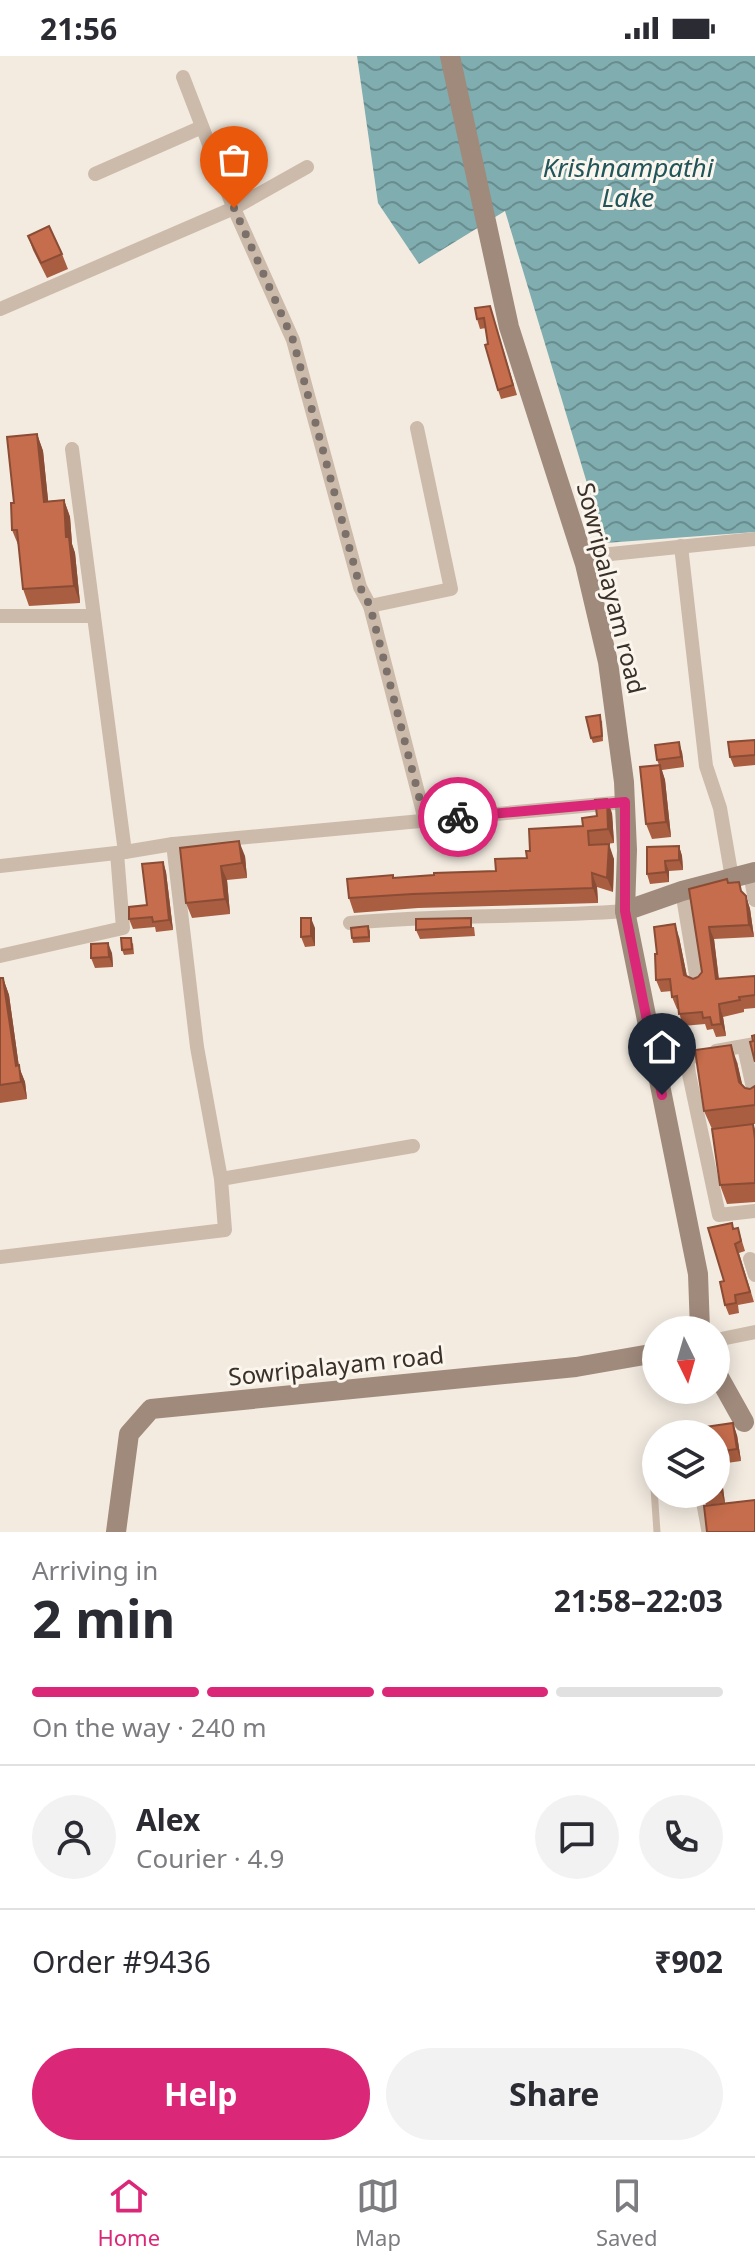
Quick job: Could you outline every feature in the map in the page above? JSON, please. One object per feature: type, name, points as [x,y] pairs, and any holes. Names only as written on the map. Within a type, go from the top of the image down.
[{"type":"street","name":"Sowripalayam road","points":[[450,56],[509,327],[582,557],[608,662],[625,802],[625,911],[698,1274],[700,1316]]},
{"type":"street","points":[[183,77],[234,208],[293,340],[360,587],[370,606],[425,820]]},
{"type":"street","points":[[95,174],[202,127]]},
{"type":"street","points":[[0,309],[234,208],[307,167]]},
{"type":"street","points":[[370,606],[451,589],[417,428]]},
{"type":"street","points":[[0,956],[123,928],[121,852],[72,449]]},
{"type":"street","points":[[582,557],[755,539]]},
{"type":"street","points":[[681,546],[706,766],[755,900]]},
{"type":"street","points":[[0,616],[94,616]]},
{"type":"street","points":[[0,866],[173,844],[625,802]]},
{"type":"street","points":[[0,1257],[225,1230],[221,1179],[197,1047],[173,844]]},
{"type":"street","points":[[350,923],[625,911],[682,891],[745,875]]},
{"type":"street","points":[[682,891],[697,981]]},
{"type":"street","points":[[656,1066],[706,1052],[750,1045],[755,1097]]},
{"type":"street","points":[[687,1059],[709,1140],[719,1215],[755,1211]]},
{"type":"street","points":[[221,1179],[413,1146]]},
{"type":"street","points":[[750,1259],[755,1275]]},
{"type":"street","points":[[730,1337],[755,1332]]},
{"type":"street","name":"Sowripalayam road","points":[[116,1532],[129,1434],[151,1409],[585,1366],[642,1356]]},
{"type":"street","points":[[730,1397],[744,1422]]},
{"type":"lane","points":[[655,1508],[657,1532]]},
{"type":"lane","points":[[701,1508],[705,1532]]},
{"type":"lane","points":[[702,1514],[717,1512]]},
{"type":"water","name":"Krishnampathi Lake","points":[[357,56],[755,56],[755,532],[605,543],[505,211],[419,264],[378,203]]},
{"type":"building","points":[[49,226],[62,254],[41,263],[28,236]]},
{"type":"building","points":[[490,306],[513,385],[498,390],[485,345],[488,344],[484,318],[477,319],[475,308]]},
{"type":"building","points":[[37,434],[44,502],[64,500],[74,586],[23,589],[17,530],[12,530],[11,503],[14,503],[7,437]]},
{"type":"building","points":[[600,715],[602,736],[591,738],[586,717]]},
{"type":"building","points":[[755,740],[755,755],[730,757],[728,742]]},
{"type":"building","points":[[679,742],[681,757],[657,760],[655,745]]},
{"type":"building","points":[[660,765],[666,822],[646,824],[640,767]]},
{"type":"building","points":[[607,799],[608,829],[588,831],[589,845],[609,844],[607,878],[592,873],[593,888],[349,898],[347,879],[496,871],[495,859],[527,858],[526,851],[530,851],[529,829],[583,826],[582,818],[597,816],[595,800]]},
{"type":"building","points":[[239,841],[242,863],[221,866],[225,899],[186,903],[180,848]]},
{"type":"building","points":[[679,846],[679,860],[665,861],[666,872],[647,874],[647,847]]},
{"type":"building","points":[[163,862],[169,920],[153,922],[152,917],[129,919],[129,907],[147,905],[142,864]]},
{"type":"building","points":[[727,879],[728,883],[739,882],[746,896],[749,925],[709,927],[716,979],[755,976],[755,995],[719,1004],[721,1024],[712,1025],[710,1017],[703,1018],[702,1012],[679,1014],[677,996],[672,997],[670,979],[656,980],[654,927],[675,924],[684,975],[693,979],[698,977],[702,972],[689,889]]},
{"type":"building","points":[[301,918],[311,918],[311,936],[301,937]]},
{"type":"building","points":[[471,918],[471,927],[416,930],[416,919]]},
{"type":"building","points":[[368,926],[369,937],[352,938],[351,928]]},
{"type":"building","points":[[121,938],[131,938],[132,949],[122,950]]},
{"type":"building","points":[[108,943],[109,957],[91,958],[91,944]]},
{"type":"building","points":[[0,978],[3,978],[21,1082],[0,1085]]},
{"type":"building","points":[[755,1035],[755,1062],[750,1042]]},
{"type":"building","points":[[731,1045],[739,1082],[745,1088],[755,1086],[755,1105],[704,1111],[695,1050]]},
{"type":"building","points":[[753,1124],[755,1183],[720,1185],[712,1129]]},
{"type":"building","points":[[732,1223],[733,1229],[738,1228],[741,1241],[735,1244],[750,1292],[735,1295],[736,1303],[725,1305],[720,1282],[724,1281],[708,1228]]},
{"type":"building","points":[[730,1423],[733,1423],[737,1449],[730,1450]]},
{"type":"building","points":[[755,1500],[755,1532],[707,1532],[704,1508],[730,1508],[730,1503]]},
{"type":"way so far","points":[[234,208],[293,340],[360,587],[370,606],[425,820],[458,817]]},
{"type":"route","points":[[458,817],[625,802],[625,911],[662,1095]]}]
